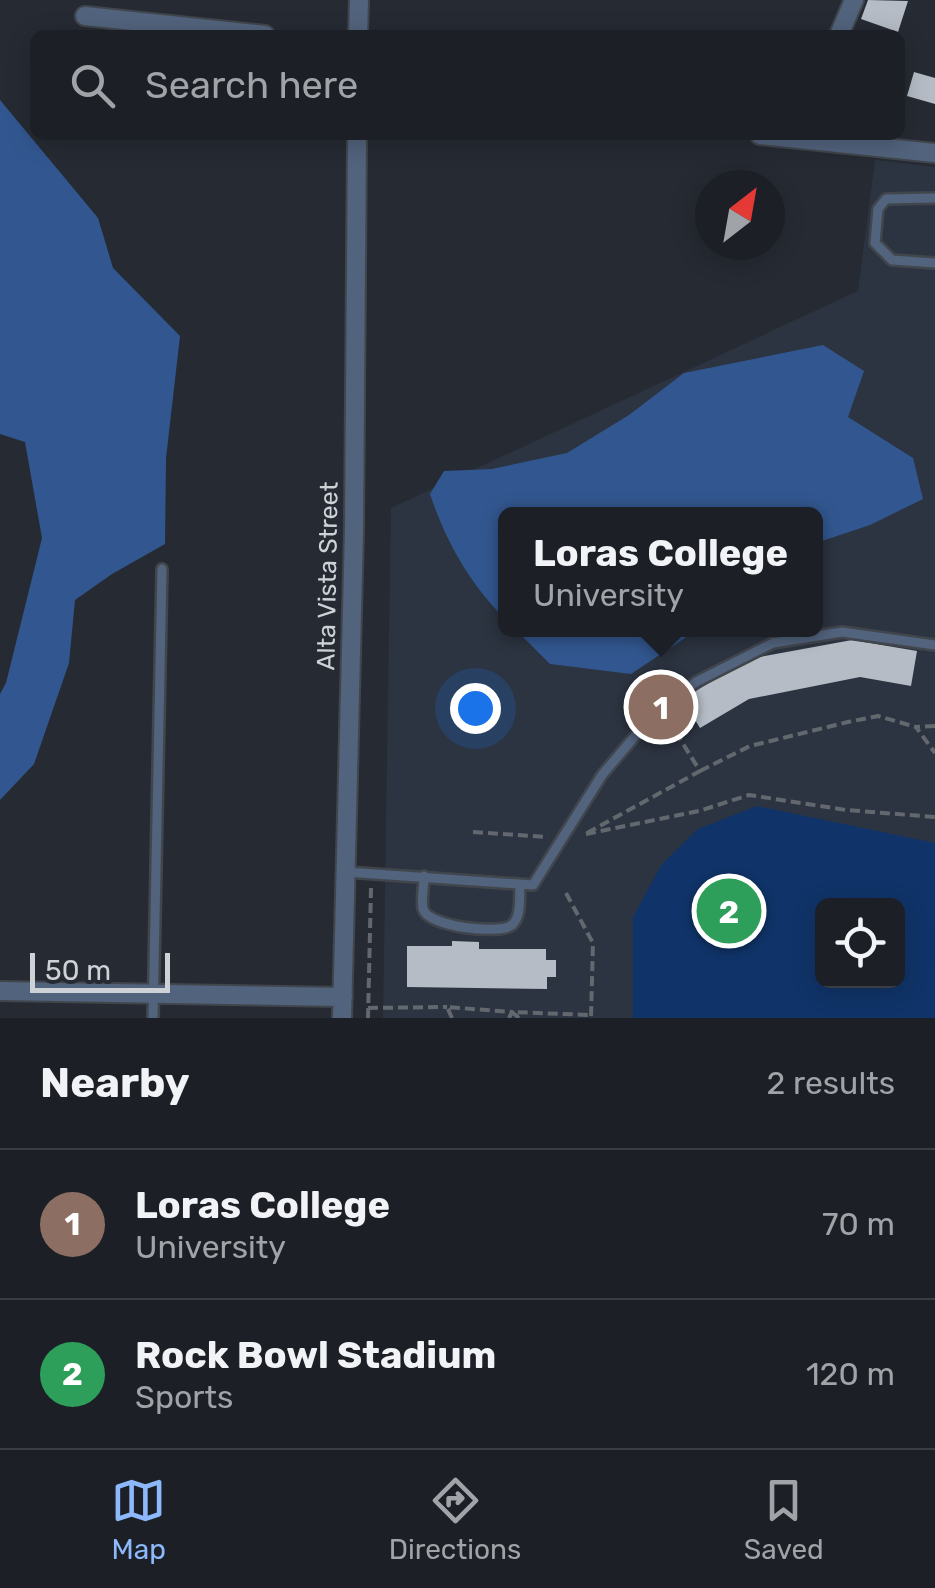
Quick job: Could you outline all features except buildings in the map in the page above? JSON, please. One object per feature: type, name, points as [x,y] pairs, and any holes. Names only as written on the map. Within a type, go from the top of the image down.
[{"type":"street","points":[[358,30],[359,0]]},
{"type":"street","points":[[841,30],[854,0]]},
{"type":"street","points":[[85,16],[218,30]]},
{"type":"street","name":"Alta Vista Street","points":[[342,1018],[354,530],[357,140]]},
{"type":"street","points":[[817,140],[935,154]]},
{"type":"street","points":[[0,991],[343,998]]},
{"type":"lane","points":[[935,198],[886,199],[878,209],[875,243],[892,260],[935,263]]},
{"type":"lane","points":[[153,1018],[162,569]]},
{"type":"lane","points":[[823,635],[842,632],[935,645]]},
{"type":"lane","points":[[346,872],[533,885],[602,776],[646,722],[696,682],[773,644],[813,637]]},
{"type":"lane","points":[[424,876],[424,909],[430,919],[440,924],[502,930],[512,926],[518,917],[520,886]]},
{"type":"path","points":[[586,834],[750,746],[878,716],[916,726],[935,726]]},
{"type":"path","points":[[668,718],[700,771]]},
{"type":"path","points":[[916,726],[935,753]]},
{"type":"path","points":[[473,832],[564,838],[611,832],[699,812],[749,795],[846,810],[935,817]]},
{"type":"path","points":[[368,1018],[371,872]]},
{"type":"path","points":[[368,1008],[447,1007],[511,1015],[591,1016],[594,942],[566,893]]},
{"type":"path","points":[[447,1007],[452,1018]]},
{"type":"path","points":[[511,1015],[518,1018]]},
{"type":"shaded area","points":[[0,100],[98,218],[113,268],[180,336],[166,458],[165,544],[75,600],[69,663],[34,764],[0,800],[0,694],[42,538],[25,442],[0,434]]},
{"type":"shaded area","points":[[875,160],[935,167],[935,1018],[383,1018],[391,508],[858,291]]},
{"type":"shaded area","points":[[823,345],[864,371],[848,417],[913,458],[923,499],[870,525],[823,541],[823,507],[498,507],[498,611],[460,562],[430,494],[444,471],[492,469],[567,453],[629,415],[684,373]]},
{"type":"shaded area","points":[[523,637],[686,637],[631,674],[550,664]]},
{"type":"shaded area","points":[[757,806],[935,843],[935,1018],[633,1018],[633,917],[662,864],[698,829]]},
{"type":"place","name":"Loras College","points":[[661,707]]},
{"type":"place","name":"Rock Bowl Stadium","points":[[729,911]]}]
